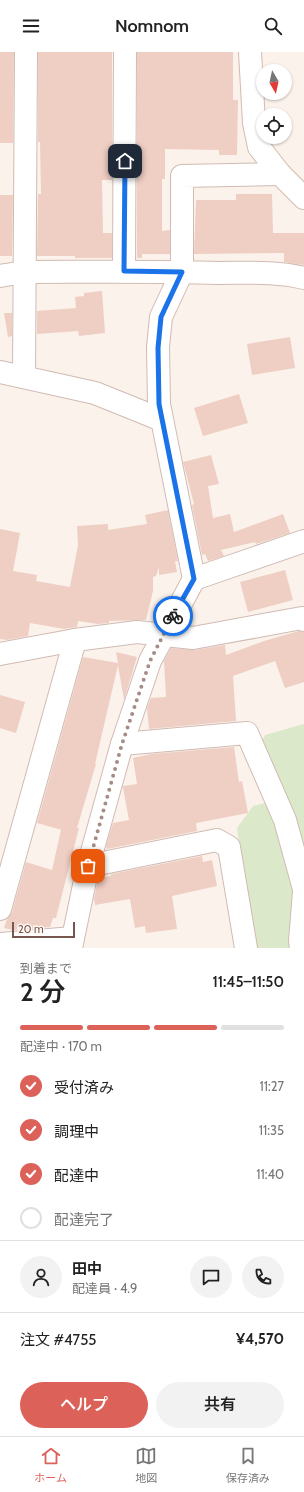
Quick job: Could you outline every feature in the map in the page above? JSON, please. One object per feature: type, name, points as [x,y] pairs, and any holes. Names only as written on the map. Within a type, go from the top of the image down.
[{"type":"street","points":[[24,378],[26,52]]},
{"type":"street","points":[[124,271],[125,52]]},
{"type":"street","points":[[250,52],[254,123],[259,147],[280,174],[304,198]]},
{"type":"street","points":[[0,944],[72,943],[88,866],[122,744],[150,661],[162,636],[194,579],[159,404],[158,355],[161,317],[182,272],[182,176],[280,174]]},
{"type":"street","points":[[0,276],[25,272],[124,271],[276,274],[293,275],[304,278]]},
{"type":"street","points":[[0,372],[95,393],[162,420]]},
{"type":"street","points":[[194,579],[304,541]]},
{"type":"street","points":[[0,654],[75,640],[137,632],[162,636],[193,638],[302,618],[304,620]]},
{"type":"street","points":[[0,909],[75,640]]},
{"type":"street","points":[[122,744],[247,733],[285,820],[304,890],[300,941],[302,948]]},
{"type":"street","points":[[88,866],[217,840],[229,847],[246,948]]},
{"type":"green space","points":[[304,724],[304,863],[259,746],[265,735]]},
{"type":"green space","points":[[269,802],[298,901],[297,948],[254,948],[237,828],[253,806]]},
{"type":"building","points":[[0,52],[14,52],[13,143],[0,143]]},
{"type":"building","points":[[38,52],[112,52],[112,180],[102,180],[103,233],[112,233],[112,258],[37,256],[38,194],[41,194],[40,142],[38,142]]},
{"type":"building","points":[[137,52],[233,52],[233,100],[238,100],[237,155],[219,155],[219,150],[165,149],[165,179],[162,179],[162,231],[170,230],[170,254],[142,254],[142,258],[137,258]]},
{"type":"building","points":[[236,194],[272,194],[273,233],[304,233],[304,265],[284,262],[284,253],[194,254],[196,200],[236,200]]},
{"type":"building","points":[[0,195],[13,195],[12,256],[0,256]]},
{"type":"building","points":[[102,291],[105,333],[79,336],[78,331],[37,334],[37,311],[76,308],[75,297],[84,296],[84,293]]},
{"type":"building","points":[[4,313],[12,313],[12,336],[8,337]]},
{"type":"building","points":[[290,337],[295,368],[252,375],[247,344]]},
{"type":"building","points":[[239,394],[248,423],[203,436],[194,408]]},
{"type":"building","points":[[211,455],[219,484],[208,486],[213,518],[230,514],[234,532],[283,514],[290,533],[256,544],[255,542],[221,550],[224,556],[208,561],[205,554],[202,555],[192,505],[194,504],[183,462]]},
{"type":"building","points":[[168,510],[178,561],[175,561],[177,572],[159,575],[159,567],[156,576],[153,577],[153,591],[146,620],[109,621],[109,623],[98,624],[78,621],[77,627],[64,629],[30,623],[28,636],[7,640],[0,639],[0,529],[20,533],[13,571],[37,575],[36,581],[70,587],[78,545],[77,526],[108,524],[108,530],[147,524],[145,515]]},
{"type":"building","points":[[285,570],[293,600],[248,612],[240,582]]},
{"type":"building","points":[[299,631],[304,632],[304,682],[285,688],[275,661],[233,676],[236,721],[149,729],[147,708],[151,698],[166,697],[164,661],[171,648],[195,650],[225,645],[226,655],[264,641]]},
{"type":"building","points":[[116,652],[137,657],[124,700],[118,665],[96,764],[77,828],[79,828],[56,918],[53,918],[50,927],[13,930],[4,928],[7,919],[12,912],[26,862],[52,870],[62,830],[37,823],[83,657],[118,663]]},
{"type":"building","points":[[0,695],[25,702],[16,733],[0,728]]},
{"type":"building","points":[[234,747],[239,782],[242,781],[248,813],[196,823],[197,831],[107,849],[106,846],[113,823],[129,820],[123,786],[137,784],[133,758],[151,754]]},
{"type":"building","points":[[202,856],[203,862],[212,860],[217,886],[172,896],[177,929],[146,933],[145,926],[135,928],[130,899],[95,905],[94,899],[98,879],[111,876],[111,874]]},
{"type":"way so far","points":[[88,866],[122,744],[150,661],[173,616]]},
{"type":"route","points":[[125,161],[124,271],[182,272],[161,317],[158,348],[159,404],[194,579],[173,616]]}]
